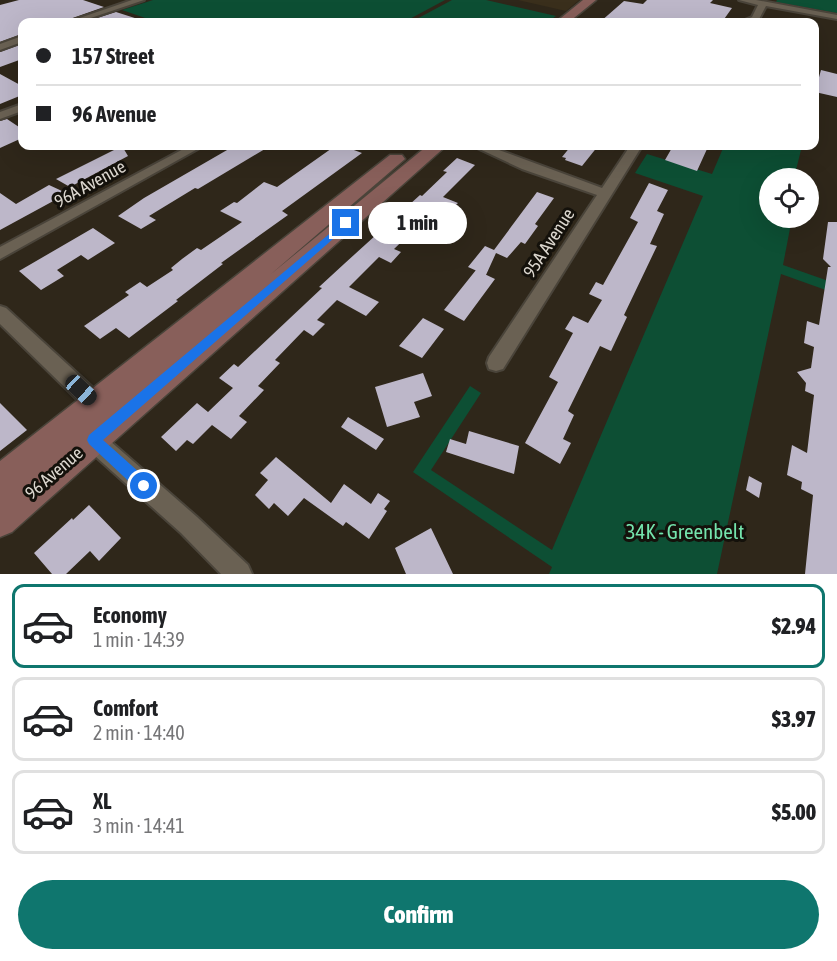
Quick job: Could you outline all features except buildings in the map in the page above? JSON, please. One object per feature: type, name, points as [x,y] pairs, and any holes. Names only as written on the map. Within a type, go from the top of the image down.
[{"type":"main road","points":[[569,18],[596,2]]},
{"type":"main road","points":[[583,18],[596,2]]},
{"type":"main road","name":"96 Avenue","points":[[0,482],[408,150]]},
{"type":"main road","name":"96 Avenue","points":[[0,520],[431,150]]},
{"type":"main road","points":[[93,440],[96,424],[108,409],[190,340],[222,301]]},
{"type":"street","points":[[84,18],[140,0]]},
{"type":"street","points":[[743,0],[837,17]]},
{"type":"street","points":[[756,18],[763,4]]},
{"type":"street","points":[[0,46],[18,40]]},
{"type":"street","points":[[0,116],[18,109]]},
{"type":"street","name":"96A Avenue","points":[[0,254],[190,150]]},
{"type":"street","points":[[489,150],[604,193]]},
{"type":"street","name":"95A Avenue","points":[[496,363],[633,150]]},
{"type":"street","points":[[0,313],[96,404]]},
{"type":"street","points":[[93,440],[189,525],[239,574]]},
{"type":"shaded area","points":[[518,0],[579,0],[566,11]]},
{"type":"green space","points":[[153,0],[445,0],[411,18],[145,18],[122,10]]},
{"type":"green space","points":[[452,0],[486,0],[556,16],[553,18],[418,18]]},
{"type":"green space","points":[[777,0],[837,0],[837,13],[776,2]]},
{"type":"green space","name":"34K - Greenbelt","points":[[722,150],[801,150],[796,168],[759,168],[759,228],[790,228],[783,265],[837,284],[837,294],[781,274],[717,574],[549,574],[552,567],[413,472],[470,386],[481,393],[431,470],[552,550],[703,196],[635,173],[647,154],[712,174]]},
{"type":"route","points":[[144,486],[93,440],[346,223]]}]
